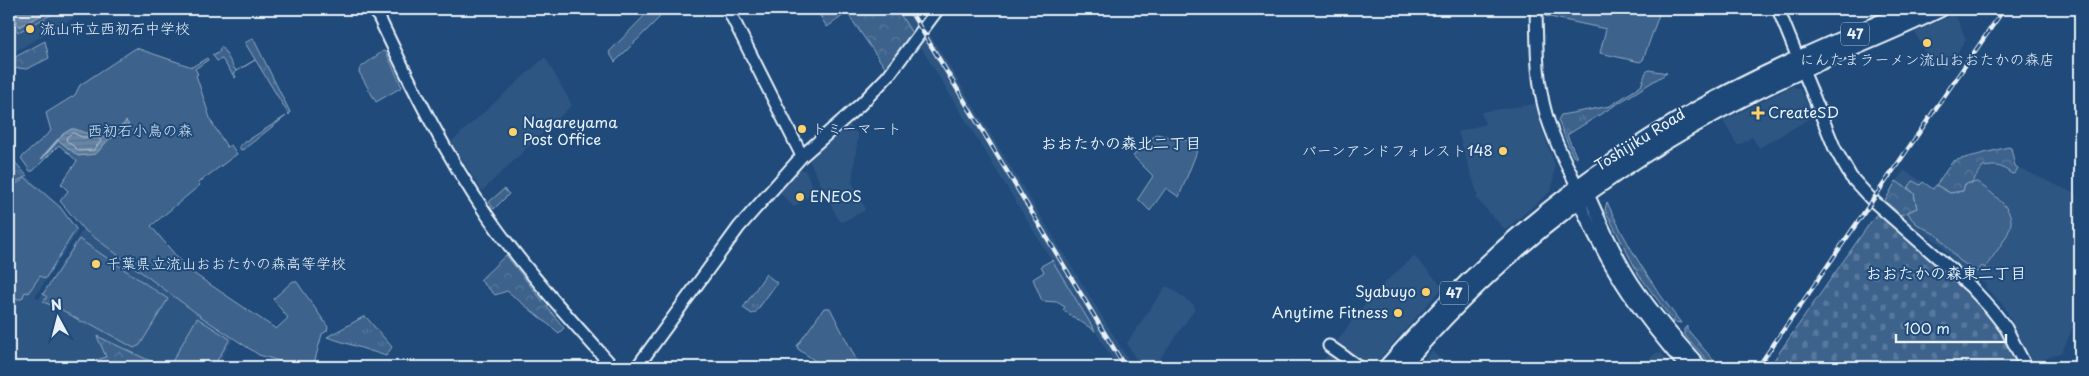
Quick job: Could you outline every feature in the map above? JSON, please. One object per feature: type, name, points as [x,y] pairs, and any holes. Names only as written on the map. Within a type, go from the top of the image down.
[{"type":"main road","name":"Toshijiku Road","points":[[1801,64],[1911,9]]},
{"type":"main road","name":"Toshijiku Road","points":[[1402,367],[1442,322],[1493,272],[1629,150],[1697,109],[1801,64],[1942,9]]},
{"type":"main road","name":"Toshijiku Road","points":[[1386,367],[1429,318],[1490,258],[1534,220],[1581,194]]},
{"type":"street","points":[[375,9],[415,93],[443,144],[488,217],[538,281],[613,367]]},
{"type":"street","points":[[728,9],[802,156]]},
{"type":"street","points":[[638,367],[739,227],[802,156],[861,104],[888,76],[938,9]]},
{"type":"street","points":[[1536,9],[1536,57],[1544,105],[1556,142],[1581,194],[1633,282],[1658,317],[1701,367]]},
{"type":"street","points":[[1778,9],[1835,149],[1851,177],[1871,199],[1970,286],[2006,328],[2026,367]]},
{"type":"street","points":[[1581,194],[1600,246],[1625,290],[1638,310],[1686,367]]},
{"type":"street","points":[[1329,346],[1359,367]]},
{"type":"shaded area","name":"流山市立西初石中学校","points":[[9,9],[89,9],[9,55]]},
{"type":"shaded area","points":[[897,9],[912,9],[921,23],[913,35]]},
{"type":"shaded area","points":[[1951,16],[1957,18],[1966,40],[1947,68],[1944,69],[1935,62],[1930,65],[1915,32]]},
{"type":"shaded area","points":[[929,33],[1133,367],[1117,367],[919,44]]},
{"type":"shaded area","points":[[545,57],[572,105],[482,191],[451,142]]},
{"type":"shaded area","points":[[1793,86],[1801,90],[1811,114],[1809,119],[1759,148],[1752,137],[1738,146],[1723,121]]},
{"type":"shaded area","points":[[1535,104],[1555,166],[1552,190],[1505,230],[1476,198],[1478,196],[1458,132],[1485,124],[1481,112]]},
{"type":"shaded area","points":[[849,123],[858,136],[852,182],[865,208],[864,211],[842,222],[839,221],[810,162],[811,157]]},
{"type":"shaded area","points":[[2008,147],[2011,148],[2015,166],[2080,196],[2080,312],[2062,352],[2037,362],[2032,361],[2004,306],[1985,287],[1987,285],[1958,266],[1940,244],[1916,228],[1885,201],[1904,170],[1933,189],[1953,161]]},
{"type":"shaded area","points":[[799,170],[805,170],[815,191],[794,207],[780,193]]},
{"type":"shaded area","name":"千葉県立流山おおたかの森高等学校","points":[[27,176],[60,206],[78,231],[35,297],[39,299],[83,229],[234,338],[216,367],[146,367],[106,357],[76,367],[9,367],[9,185]]},
{"type":"shaded area","points":[[1414,256],[1443,287],[1375,364],[1368,365],[1337,345],[1337,342],[1357,313],[1381,286]]},
{"type":"shaded area","points":[[1165,287],[1169,287],[1194,305],[1195,309],[1154,367],[1140,367],[1127,343]]},
{"type":"shaded area","points":[[1432,351],[1447,365],[1449,367],[1417,367]]},
{"type":"shaded area","points":[[1656,353],[1661,353],[1669,363],[1665,367],[1646,367],[1643,364]]},
{"type":"shaded area","points":[[1331,354],[1347,367],[1318,367]]},
{"type":"shaded area","points":[[2067,359],[2080,365],[2080,367],[2045,367]]},
{"type":"green space","points":[[13,9],[48,9],[51,15],[18,32],[9,15],[9,11]]},
{"type":"green space","points":[[650,9],[655,9],[660,17],[615,62],[609,52]]},
{"type":"green space","points":[[821,9],[897,9],[913,35],[886,69],[847,13],[827,27],[817,11]]},
{"type":"green space","points":[[1545,9],[1661,9],[1643,60],[1640,62],[1600,53],[1606,29],[1545,16]]},
{"type":"green space","points":[[253,38],[290,112],[289,115],[245,43]]},
{"type":"green space","points":[[45,41],[49,58],[27,69],[18,68],[9,72],[9,66],[17,56]]},
{"type":"green space","points":[[222,47],[236,71],[255,60],[234,73],[235,78],[222,59],[217,61],[212,54],[215,55]]},
{"type":"green space","name":"西初石小鳥の森","points":[[136,48],[192,67],[207,58],[208,60],[195,69],[198,74],[196,75],[211,121],[227,147],[231,145],[237,154],[198,183],[200,185],[151,226],[187,269],[276,329],[288,318],[273,299],[293,281],[297,282],[328,327],[327,331],[322,334],[313,367],[300,367],[259,355],[203,318],[83,229],[60,201],[68,191],[61,184],[77,161],[59,145],[33,171],[30,171],[21,158],[51,131],[46,113],[75,95],[80,85]]},
{"type":"green space","points":[[383,51],[386,52],[402,87],[376,102],[359,72],[360,68]]},
{"type":"green space","points":[[1649,70],[1667,73],[1567,135],[1577,158],[1573,156],[1558,120],[1561,115],[1610,106],[1641,86],[1646,72]]},
{"type":"green space","points":[[286,116],[244,149],[241,150],[239,146]]},
{"type":"green space","points":[[1156,134],[1198,143],[1196,154],[1179,197],[1166,188],[1150,211],[1138,199],[1153,176],[1133,156]]},
{"type":"green space","points":[[2008,147],[2011,148],[2015,166],[2018,168],[2015,173],[2012,174],[1999,166],[1983,167],[1971,183],[1965,184],[1963,191],[1950,193],[1936,185],[1953,161]]},
{"type":"green space","points":[[9,155],[27,176],[9,185]]},
{"type":"green space","points":[[26,178],[60,207],[76,229],[45,279],[40,276],[28,293],[25,292],[22,299],[9,299],[9,188]]},
{"type":"green space","points":[[1896,181],[1914,193],[1917,208],[1901,215],[1885,201]]},
{"type":"green space","points":[[1913,181],[1920,185],[1923,182],[1933,189],[1936,185],[1950,193],[1963,191],[1965,184],[1977,182],[2004,204],[2011,222],[2009,231],[1985,268],[1982,266],[1977,272],[1959,260],[1938,236],[1917,224],[1911,218],[1908,212],[1917,208],[1914,193],[1908,188]]},
{"type":"green space","points":[[504,189],[509,194],[494,209],[489,202]]},
{"type":"green space","points":[[1607,202],[1641,265],[1681,323],[1674,322],[1639,275],[1605,210]]},
{"type":"green space","points":[[1877,213],[1938,265],[1976,302],[2007,344],[2020,367],[1769,367]]},
{"type":"green space","points":[[79,239],[168,299],[140,345],[134,348],[91,324],[82,322],[59,308],[43,302],[47,297],[43,294]]},
{"type":"green space","points":[[506,255],[564,328],[559,333],[507,291],[495,295],[480,280]]},
{"type":"green space","points":[[1052,260],[1095,331],[1063,310],[1065,307],[1057,302],[1042,301],[1033,279],[1044,272],[1041,266]]},
{"type":"green space","points":[[766,274],[777,283],[755,313],[752,314],[743,308]]},
{"type":"green space","points":[[824,308],[830,308],[860,367],[824,367],[798,349],[797,346]]},
{"type":"green space","points":[[366,317],[392,347],[386,356],[327,337]]},
{"type":"green space","points":[[197,318],[230,339],[213,367],[169,367]]},
{"type":"green space","points":[[1687,326],[1687,329],[1719,367],[1713,367],[1684,334],[1684,329]]},
{"type":"green space","points":[[97,336],[163,367],[76,367],[106,357]]},
{"type":"water","points":[[22,9],[42,9],[44,14],[19,27],[13,14]]},
{"type":"water","points":[[126,121],[129,125],[125,132],[109,139],[96,154],[78,156],[58,140],[71,129],[86,133],[108,133],[118,129]]},
{"type":"waterway","points":[[42,158],[58,140]]},
{"type":"railway","points":[[909,9],[1125,367]]},
{"type":"railway","points":[[1758,367],[2004,9]]},
{"type":"place","name":"流山市立西初石中学校","points":[[30,29]]},
{"type":"place","name":"にんたまラーメン流山おおたかの森店","points":[[1927,43]]},
{"type":"place","name":"CreateSD","points":[[1758,113]]},
{"type":"place","name":"トミーマート","points":[[802,129]]},
{"type":"place","name":"Nagareyama Post Office","points":[[513,132]]},
{"type":"place","name":"バーンアンドフォレスト148","points":[[1503,151]]},
{"type":"place","name":"ENEOS","points":[[800,197]]},
{"type":"place","name":"千葉県立流山おおたかの森高等学校","points":[[96,264]]},
{"type":"place","name":"Syabuyo","points":[[1426,292]]},
{"type":"place","name":"Anytime Fitness","points":[[1398,313]]},
{"type":"district","name":"おおたかの森北二丁目","points":[[1121,143]]},
{"type":"district","name":"おおたかの森東二丁目","points":[[1946,273]]}]
